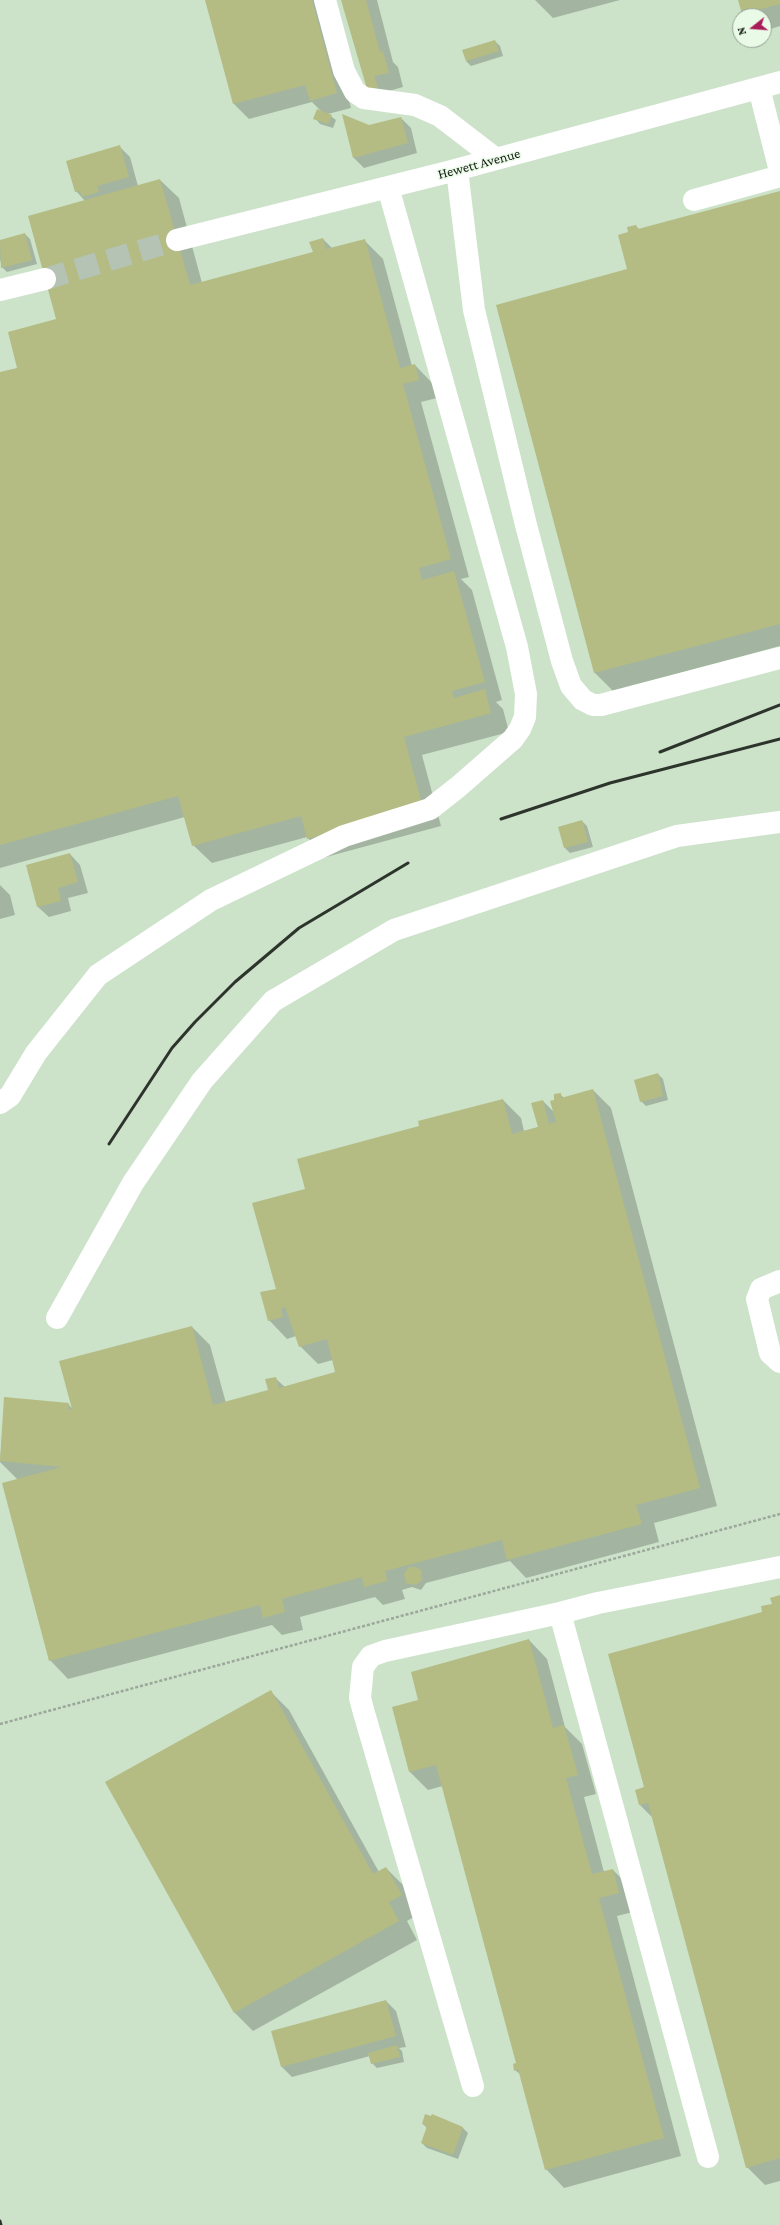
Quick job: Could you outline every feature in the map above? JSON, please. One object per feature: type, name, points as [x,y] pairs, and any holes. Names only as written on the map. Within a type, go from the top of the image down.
[{"type":"lane","points":[[325,0],[344,71],[355,92],[364,98],[415,105],[440,116],[496,159]]},
{"type":"lane","name":"Hewett Avenue","points":[[177,240],[457,170],[780,82]]},
{"type":"lane","points":[[759,88],[780,172]]},
{"type":"lane","points":[[457,170],[474,310],[526,525],[562,661],[571,686],[583,700],[593,705],[601,705],[780,658]]},
{"type":"lane","points":[[694,200],[780,176]]},
{"type":"lane","points":[[0,1103],[10,1096],[36,1052],[98,975],[211,900],[344,836],[430,809],[458,788],[513,739],[520,729],[525,717],[526,694],[516,647],[388,188]]},
{"type":"lane","points":[[0,290],[45,279]]},
{"type":"lane","points":[[57,1318],[133,1183],[202,1081],[273,1001],[394,930],[677,836],[780,822]]},
{"type":"lane","points":[[780,1281],[761,1289],[758,1299],[760,1317],[770,1353],[780,1362]]},
{"type":"lane","points":[[473,2086],[364,1714],[360,1698],[363,1667],[371,1656],[385,1650],[560,1613],[598,1603],[780,1567]]},
{"type":"lane","points":[[560,1613],[708,2158]]},
{"type":"path","points":[[0,1724],[780,1514]]},
{"type":"shaded area","points":[[0,0],[780,0],[780,2225],[0,2225]]},
{"type":"building","points":[[205,0],[312,0],[337,93],[310,101],[305,85],[233,104]]},
{"type":"building","points":[[341,0],[366,0],[380,52],[383,51],[389,73],[374,76],[378,87],[367,89]]},
{"type":"building","points":[[738,0],[780,0],[780,4],[765,8],[740,8]]},
{"type":"building","points":[[495,40],[499,51],[466,61],[462,50]]},
{"type":"building","points":[[317,109],[332,115],[328,124],[313,119]]},
{"type":"building","points":[[342,114],[369,125],[401,117],[408,143],[353,158]]},
{"type":"building","points":[[120,145],[129,177],[97,186],[99,192],[82,197],[80,191],[75,192],[66,161]]},
{"type":"building","points":[[160,179],[190,285],[313,252],[309,242],[323,238],[326,249],[365,239],[400,368],[415,364],[419,380],[403,384],[451,559],[419,568],[422,580],[454,571],[485,682],[452,691],[454,698],[485,689],[491,713],[404,737],[423,808],[307,839],[301,816],[192,846],[178,796],[0,845],[0,372],[17,368],[8,332],[56,319],[28,216]]},
{"type":"building","points":[[780,191],[780,624],[594,673],[496,305],[627,269],[618,235],[628,232],[627,227],[636,225],[638,229]]},
{"type":"building","points":[[25,233],[32,260],[1,268],[0,240]]},
{"type":"building","points":[[582,820],[588,842],[564,848],[558,827]]},
{"type":"building","points":[[70,853],[78,882],[58,888],[61,901],[37,907],[26,865]]},
{"type":"building","points":[[658,1073],[663,1096],[640,1102],[634,1080]]},
{"type":"building","points":[[593,1089],[700,1488],[636,1505],[642,1524],[507,1560],[502,1540],[385,1571],[387,1581],[364,1587],[362,1577],[282,1599],[285,1612],[263,1618],[260,1605],[49,1661],[2,1483],[62,1467],[0,1461],[4,1397],[69,1403],[68,1410],[72,1409],[59,1361],[192,1326],[213,1405],[268,1390],[265,1379],[276,1377],[279,1388],[335,1372],[327,1339],[299,1347],[285,1307],[281,1308],[283,1317],[268,1321],[260,1292],[276,1289],[252,1203],[305,1189],[297,1159],[419,1126],[418,1121],[503,1099],[512,1134],[538,1127],[531,1103],[543,1100],[549,1124],[556,1122],[550,1101],[554,1100],[554,1094],[561,1093],[561,1098]]},
{"type":"building","points":[[409,1567],[416,1567],[421,1570],[422,1580],[416,1585],[406,1583],[404,1574]]},
{"type":"building","points":[[780,1595],[780,2158],[746,2168],[648,1803],[639,1805],[635,1790],[644,1787],[608,1654],[762,1612],[761,1606],[772,1604],[770,1598]]},
{"type":"building","points":[[529,1639],[553,1728],[564,1725],[578,1775],[566,1778],[592,1874],[613,1869],[619,1893],[599,1898],[664,2138],[545,2170],[518,2069],[514,2071],[513,2064],[516,2063],[436,1765],[409,1772],[392,1707],[418,1700],[411,1672]]},
{"type":"building","points":[[271,1690],[373,1874],[386,1867],[402,1895],[389,1902],[399,1921],[234,2013],[105,1782]]},
{"type":"building","points":[[386,2000],[396,2036],[281,2067],[271,2031]]},
{"type":"building","points":[[397,2045],[400,2057],[371,2064],[368,2053]]},
{"type":"building","points":[[425,2114],[431,2116],[432,2114],[463,2127],[453,2155],[421,2143],[427,2126],[422,2124]]},
{"type":"tunnel","points":[[45,279],[177,240]]},
{"type":"railway","points":[[660,752],[780,705]]},
{"type":"railway","points":[[501,819],[610,783],[780,739]]},
{"type":"railway","points":[[109,1144],[172,1048],[195,1022],[235,982],[299,928],[408,863]]},
{"type":"railway","points":[[0,2221],[1,2225]]}]
